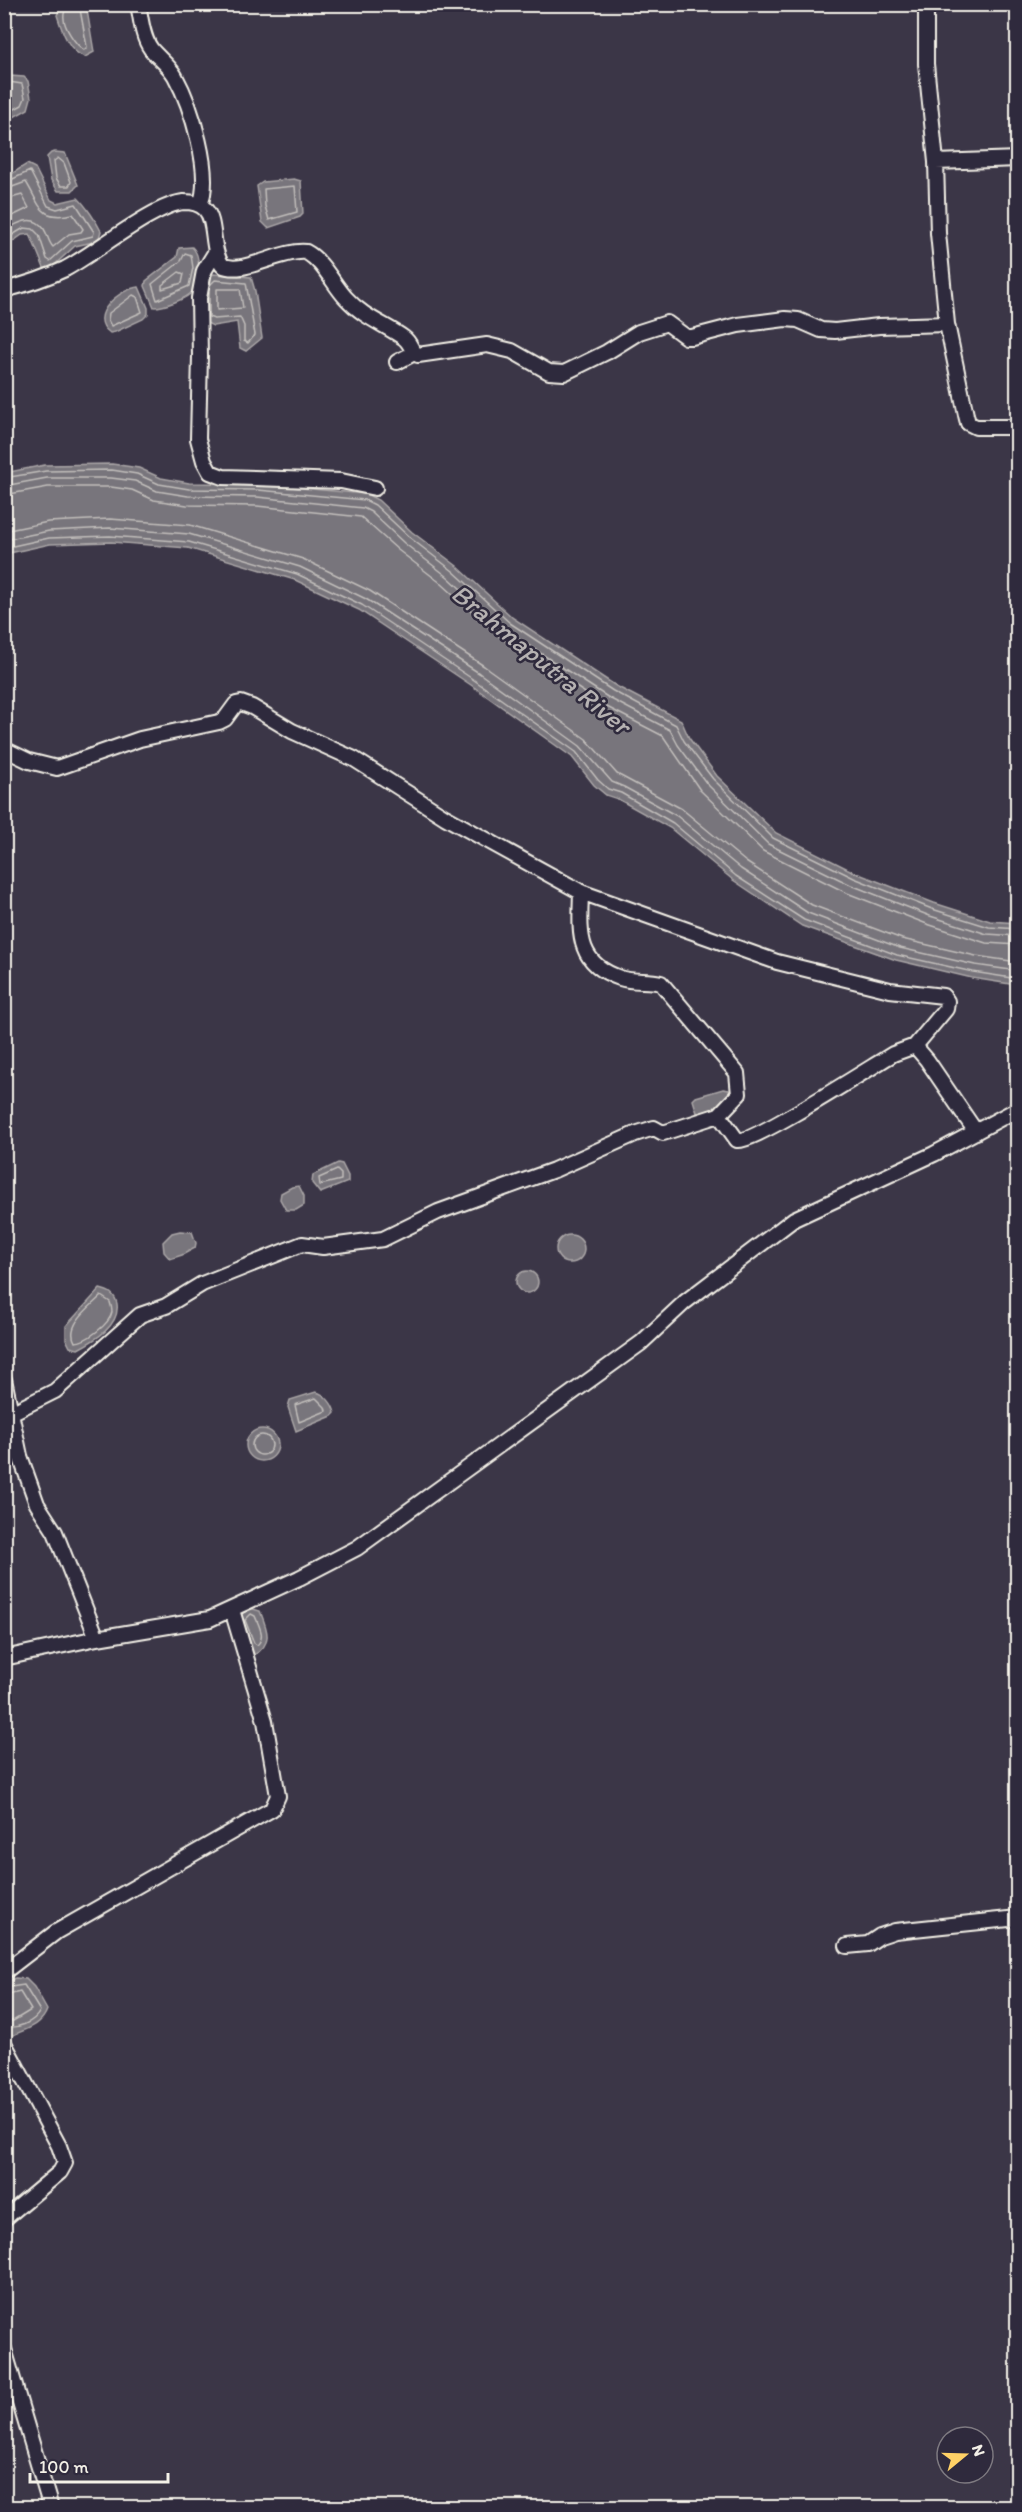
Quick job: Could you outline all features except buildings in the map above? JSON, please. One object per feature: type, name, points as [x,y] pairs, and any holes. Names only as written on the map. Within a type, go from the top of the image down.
[{"type":"street","points":[[138,4],[143,30],[150,48],[162,58],[175,76],[195,128],[204,194],[200,205]]},
{"type":"street","points":[[926,4],[926,64],[936,162],[938,233],[947,324],[968,423],[976,427],[1017,427]]},
{"type":"street","points":[[936,162],[1017,159]]},
{"type":"street","points":[[4,290],[63,270],[158,212],[183,202],[200,205],[209,216],[215,253],[222,265],[233,268],[306,252],[317,262],[346,299],[364,316],[406,340],[418,356],[487,345],[501,347],[549,372],[564,373],[608,352],[639,332],[667,323],[686,337],[738,325],[785,319],[798,320],[821,330],[835,332],[879,326],[947,324]]},
{"type":"street","points":[[215,253],[204,271],[199,298],[198,439],[210,472],[223,477],[341,481],[375,488]]},
{"type":"street","points":[[397,362],[414,353]]},
{"type":"street","points":[[4,749],[29,761],[57,768],[140,739],[219,722],[225,719],[236,704],[241,703],[252,706],[292,731],[354,759],[445,817],[581,892],[777,962],[890,990],[943,996],[948,1001],[946,1009],[915,1046],[893,1054],[745,1140],[737,1140],[719,1115]]},
{"type":"street","points":[[8,1412],[55,1391],[140,1315],[166,1306],[202,1284],[251,1263],[302,1244],[323,1247],[383,1239],[438,1212],[554,1170],[635,1134],[654,1128],[663,1133],[719,1115],[740,1094],[737,1073],[662,983],[619,978],[590,959],[582,948],[581,892]]},
{"type":"street","points":[[915,1046],[976,1132]]},
{"type":"street","points":[[4,1658],[97,1638],[210,1619],[357,1548],[424,1502],[641,1343],[685,1302],[794,1219],[1016,1114]]},
{"type":"street","points":[[4,1379],[8,1412],[37,1504],[55,1532],[97,1638]]},
{"type":"street","points":[[4,1972],[56,1932],[272,1809],[278,1796],[265,1721],[232,1610]]},
{"type":"street","points":[[847,1947],[868,1944],[880,1936],[895,1931],[1017,1918]]},
{"type":"street","points":[[4,2043],[59,2146],[65,2163],[60,2172],[4,2219]]},
{"type":"street","points":[[4,2349],[51,2508]]},
{"type":"water","points":[[62,5],[84,5],[87,10],[94,52],[85,57],[70,46],[64,34],[57,15]]},
{"type":"water","points":[[5,67],[10,76],[24,77],[28,81],[31,98],[28,109],[5,122]]},
{"type":"water","points":[[55,152],[65,153],[78,185],[72,191],[58,191],[51,180],[47,157]]},
{"type":"water","points":[[27,164],[35,168],[51,200],[57,203],[78,198],[101,231],[98,241],[75,246],[51,268],[44,268],[30,234],[22,235],[5,247],[5,178]]},
{"type":"water","points":[[294,179],[301,181],[303,214],[268,228],[262,222],[257,186],[263,182]]},
{"type":"water","points":[[192,247],[197,256],[199,268],[196,287],[186,297],[154,307],[145,286],[146,281],[177,257],[179,248]]},
{"type":"water","points":[[213,274],[251,277],[262,338],[246,351],[240,348],[237,322],[213,326],[205,322],[202,286]]},
{"type":"water","points":[[139,287],[148,308],[148,314],[143,319],[110,333],[102,319],[104,311],[124,292]]},
{"type":"water","name":"Brahmaputra River","points":[[112,464],[139,468],[161,478],[189,483],[258,484],[366,494],[378,500],[412,532],[457,566],[513,618],[616,686],[681,720],[689,738],[717,776],[776,833],[856,873],[934,903],[990,921],[1017,923],[1017,985],[972,978],[896,960],[802,926],[733,880],[670,828],[618,799],[606,795],[594,785],[572,757],[471,685],[359,610],[295,580],[188,548],[111,542],[50,544],[5,554],[4,473],[45,465]]},
{"type":"water","points":[[723,1089],[729,1090],[732,1098],[720,1110],[698,1116],[693,1100]]},
{"type":"water","points":[[338,1163],[342,1164],[348,1176],[348,1182],[320,1193],[312,1183],[313,1175]]},
{"type":"water","points":[[299,1186],[304,1196],[304,1205],[296,1210],[286,1210],[280,1199],[281,1193]]},
{"type":"water","points":[[192,1232],[196,1243],[195,1248],[170,1259],[164,1252],[163,1242],[172,1233]]},
{"type":"water","points":[[570,1235],[580,1239],[584,1249],[580,1259],[570,1263],[560,1259],[556,1249],[560,1239]]},
{"type":"water","points":[[527,1271],[535,1274],[538,1282],[535,1290],[527,1293],[519,1290],[516,1282],[519,1274]]},
{"type":"water","points":[[100,1289],[109,1292],[115,1298],[117,1312],[115,1319],[92,1341],[78,1349],[70,1347],[66,1339],[66,1326]]},
{"type":"water","points":[[316,1392],[328,1400],[335,1413],[296,1431],[288,1407],[290,1400]]},
{"type":"water","points":[[262,1429],[273,1434],[278,1445],[273,1456],[262,1461],[251,1456],[246,1445],[251,1434]]},
{"type":"water","points":[[250,1608],[260,1611],[267,1635],[264,1646],[254,1655],[251,1654],[238,1617]]},
{"type":"water","points":[[15,1978],[26,1979],[34,1987],[47,2010],[38,2023],[13,2035],[5,2033],[4,1983]]}]
